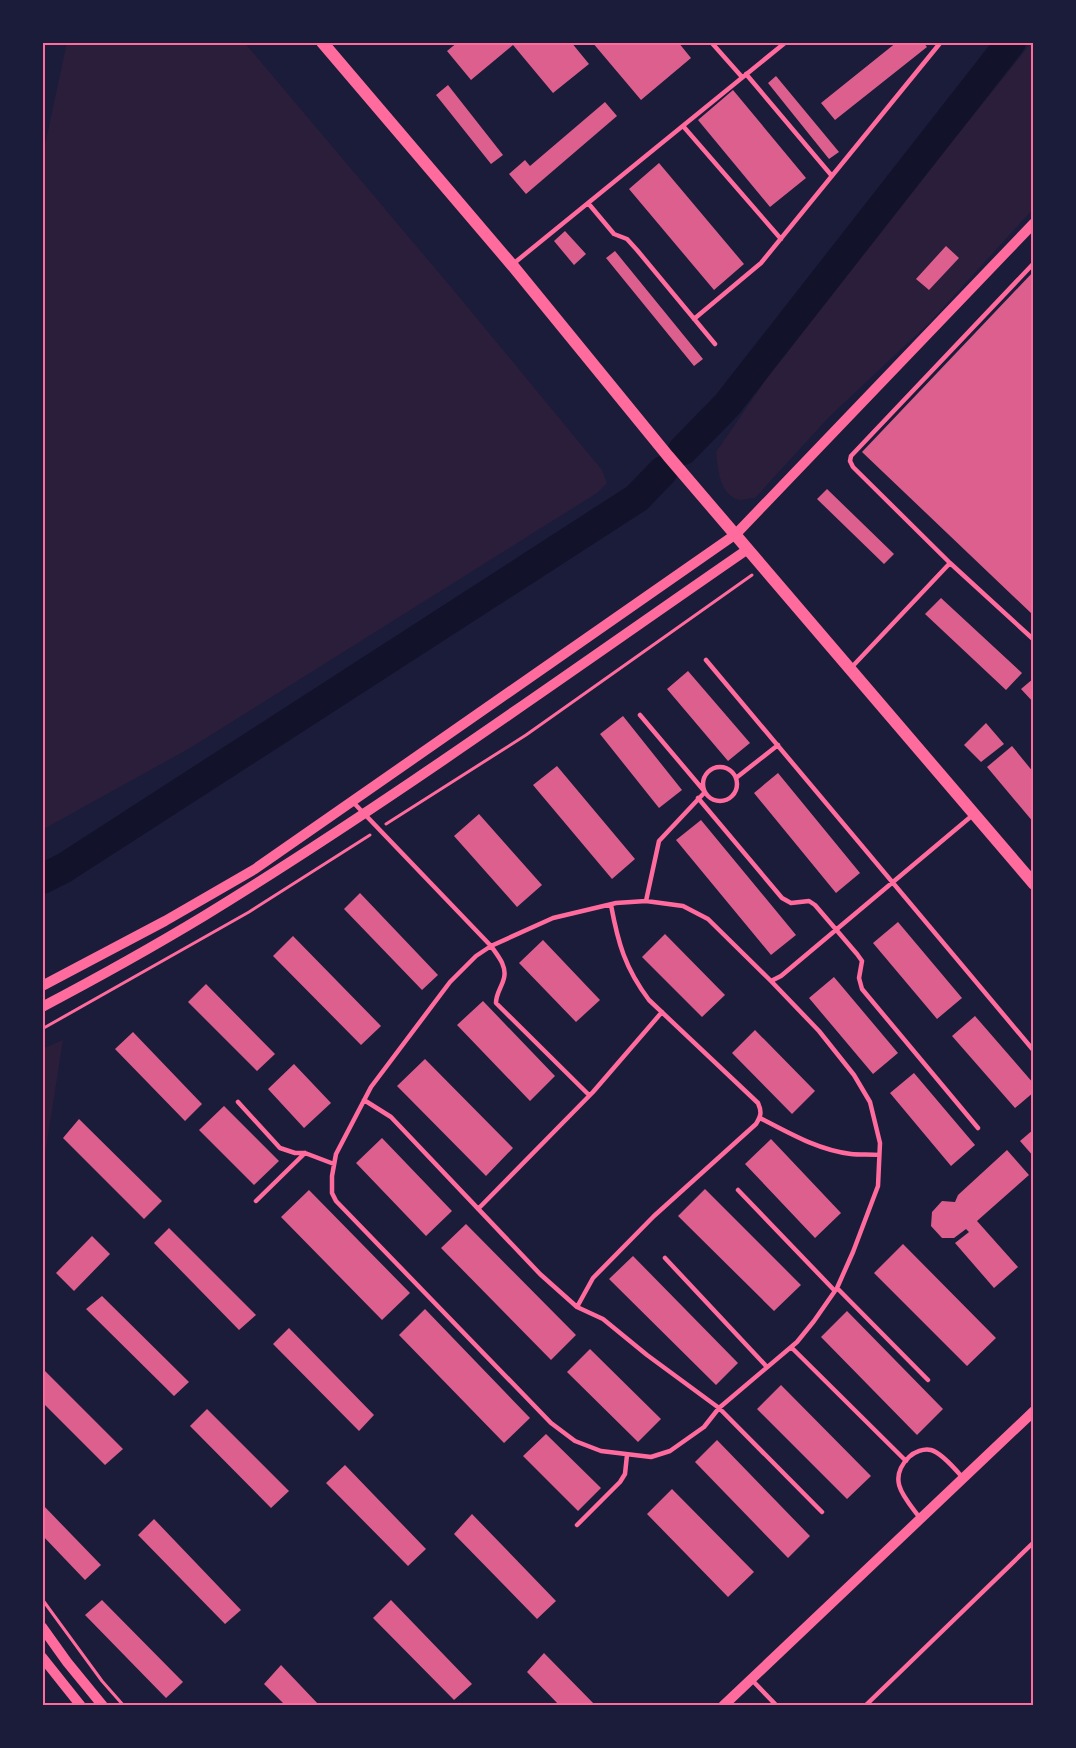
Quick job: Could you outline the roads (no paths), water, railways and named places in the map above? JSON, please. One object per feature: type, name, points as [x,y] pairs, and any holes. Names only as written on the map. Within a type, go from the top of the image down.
[{"type":"main road","points":[[322,42],[512,265],[668,456],[1034,884]]},
{"type":"street","points":[[42,986],[165,921],[255,869],[736,534],[1034,223]]},
{"type":"street","points":[[42,1006],[203,917],[364,813],[748,549]]},
{"type":"street","points":[[723,1706],[1034,1411]]},
{"type":"street","points":[[42,1627],[103,1706]]},
{"type":"street","points":[[42,1657],[81,1706]]},
{"type":"lane","points":[[711,42],[832,176]]},
{"type":"lane","points":[[512,265],[786,42]]},
{"type":"lane","points":[[694,319],[761,263],[941,42]]},
{"type":"lane","points":[[683,126],[781,239]]},
{"type":"lane","points":[[588,203],[614,234],[627,239],[637,250],[715,344]]},
{"type":"lane","points":[[1034,263],[851,456],[850,461],[853,467],[950,563],[1034,638]]},
{"type":"lane","points":[[850,669],[950,563]]},
{"type":"lane","points":[[706,660],[1034,1051]]},
{"type":"lane","points":[[639,715],[705,792],[713,799],[718,801],[729,799],[737,786],[736,778],[726,768],[715,768],[706,775],[705,792],[659,841],[646,901]]},
{"type":"lane","points":[[736,778],[778,745]]},
{"type":"lane","points":[[699,798],[782,898],[791,903],[809,901],[815,905],[862,961],[859,978],[862,989],[978,1128]]},
{"type":"lane","points":[[352,801],[491,946],[503,964],[505,976],[496,995],[496,1003],[589,1095]]},
{"type":"lane","points":[[771,981],[782,976],[974,814]]},
{"type":"lane","points":[[646,901],[684,906],[708,920],[819,1031],[854,1075],[870,1102],[880,1143],[878,1186],[836,1290],[814,1321],[791,1347],[718,1408],[704,1427],[670,1451],[651,1457],[601,1451],[575,1441],[551,1422],[336,1202],[332,1194],[336,1154],[371,1087],[450,982],[476,956],[491,946],[553,918],[610,905],[646,901]]},
{"type":"lane","points":[[577,1307],[593,1278],[694,1177],[756,1124],[761,1110],[758,1103],[649,1000],[638,986],[626,963],[610,905]]},
{"type":"lane","points":[[478,1209],[589,1095],[662,1012]]},
{"type":"lane","points":[[364,1100],[391,1118],[540,1274],[577,1307],[603,1319],[718,1408],[822,1512]]},
{"type":"lane","points":[[238,1102],[280,1148],[295,1154],[305,1153],[334,1164]]},
{"type":"lane","points":[[760,1118],[805,1141],[829,1150],[879,1155]]},
{"type":"lane","points":[[256,1201],[305,1153]]},
{"type":"lane","points":[[738,1190],[928,1380]]},
{"type":"lane","points":[[665,1258],[767,1367]]},
{"type":"lane","points":[[791,1347],[906,1461]]},
{"type":"lane","points":[[920,1518],[902,1495],[897,1479],[900,1469],[912,1454],[931,1450],[946,1460],[963,1478]]},
{"type":"lane","points":[[577,1524],[626,1474],[627,1455]]},
{"type":"lane","points":[[865,1706],[1034,1542]]},
{"type":"lane","points":[[751,1679],[777,1706]]},
{"type":"waterway","points":[[683,450],[727,405],[1011,42]]},
{"type":"waterway","points":[[42,879],[64,868],[637,498],[663,471]]}]
